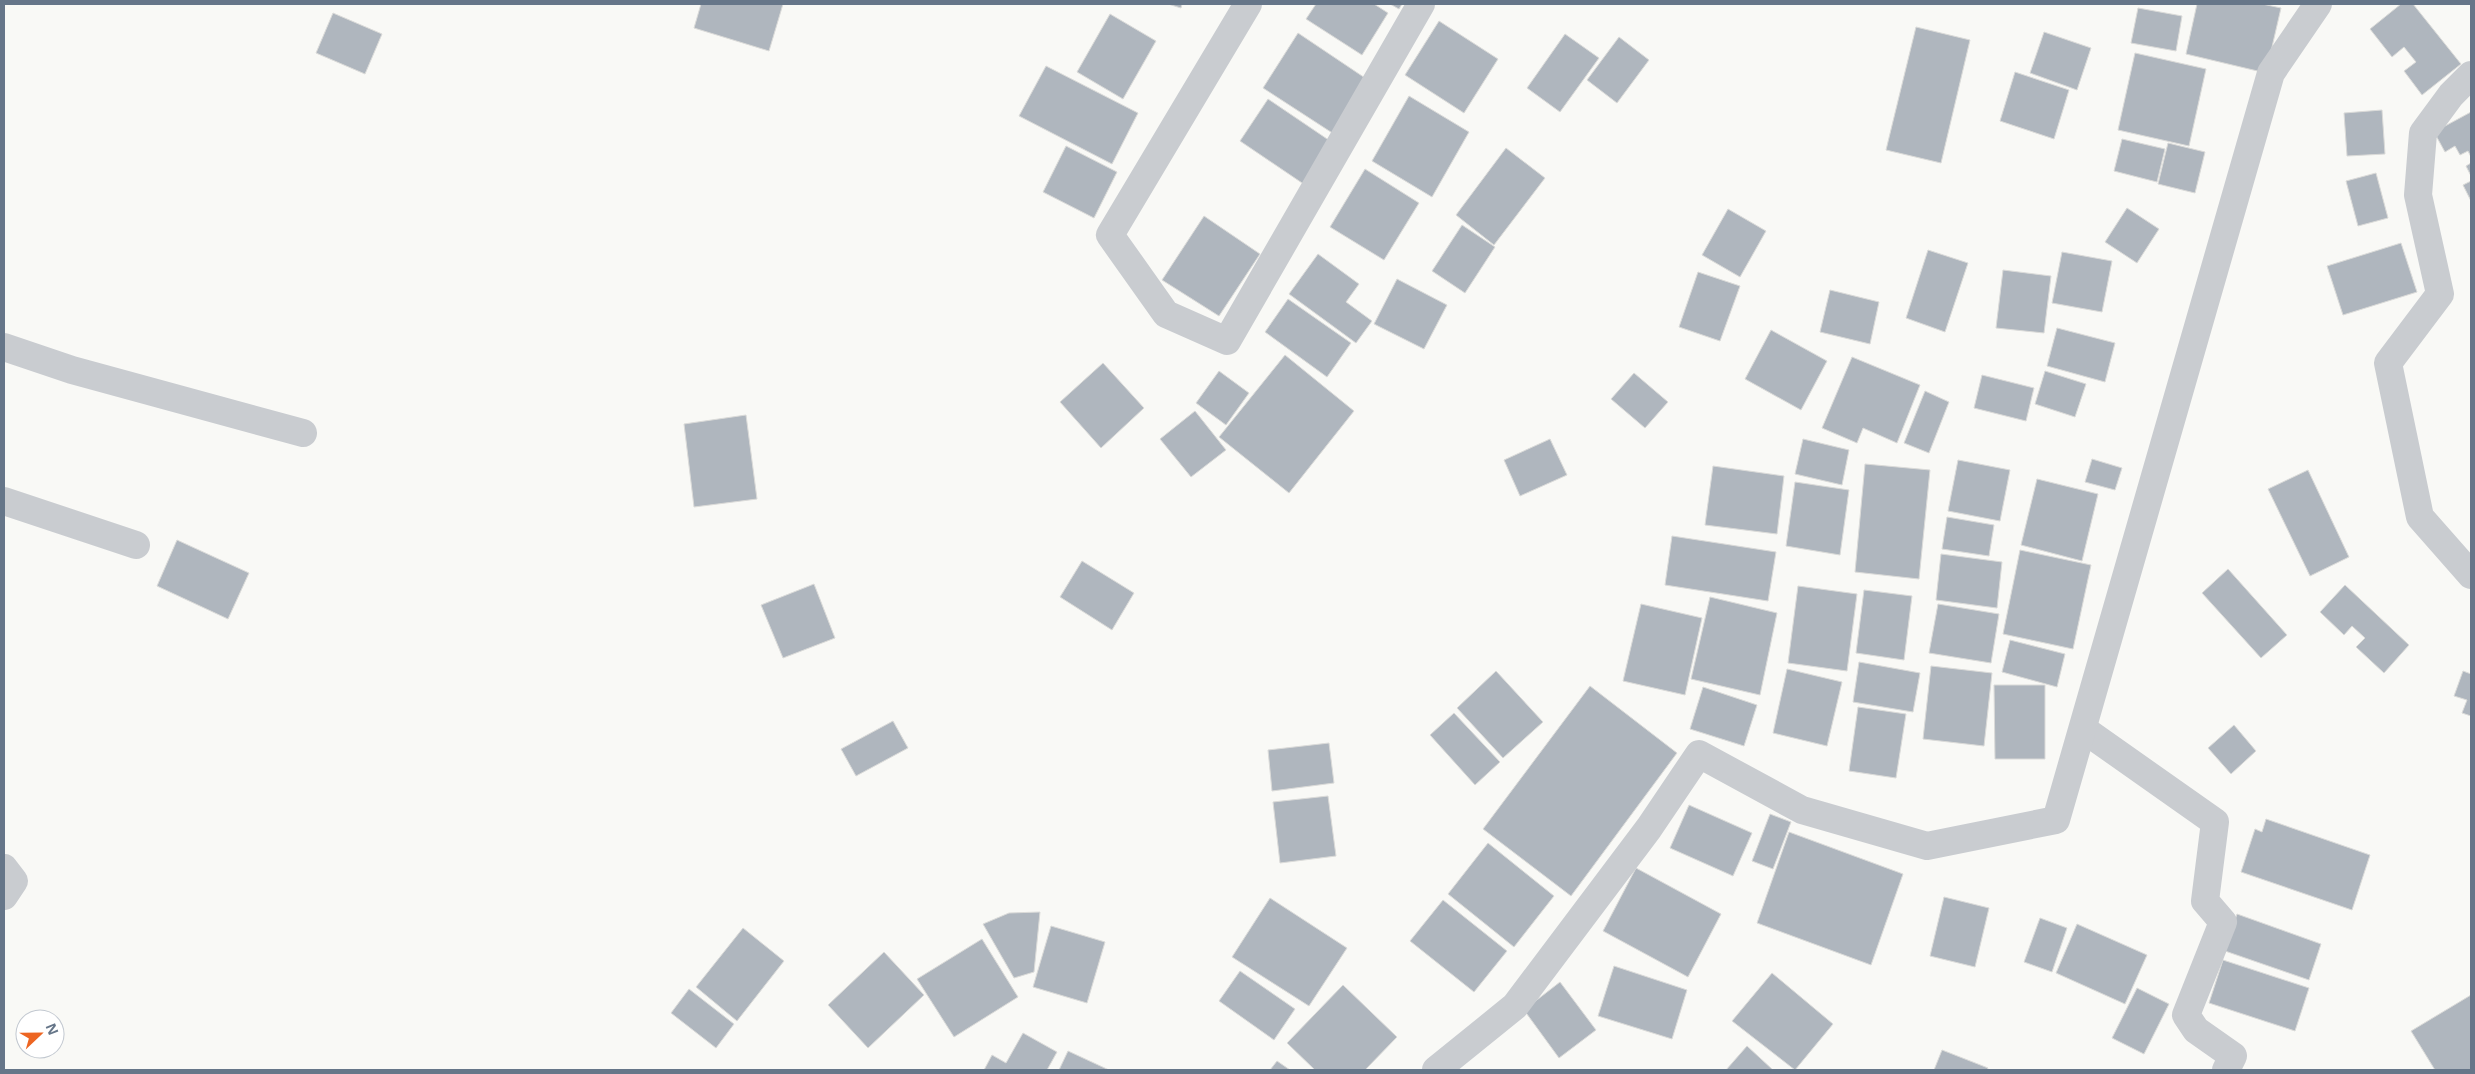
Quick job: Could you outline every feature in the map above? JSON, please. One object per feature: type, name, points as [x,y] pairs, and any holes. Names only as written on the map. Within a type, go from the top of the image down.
[{"type":"street","points":[[1248,4],[1110,235],[1166,314],[1227,341],[1421,4]]},
{"type":"street","points":[[1436,1070],[1516,1006],[1649,828],[1699,754],[1802,810],[1927,846],[2056,820],[2270,73],[2318,4]]},
{"type":"street","points":[[2471,75],[2451,95],[2423,133],[2418,195],[2440,294],[2388,363],[2420,517],[2471,575]]},
{"type":"street","points":[[4,347],[72,370],[303,433]]},
{"type":"street","points":[[4,501],[136,545]]},
{"type":"street","points":[[2083,729],[2215,822],[2205,901],[2223,922],[2186,1015],[2196,1030],[2233,1056],[2226,1070]]},
{"type":"street","points":[[4,868],[14,882],[4,896]]},
{"type":"building","points":[[701,4],[783,4],[769,51],[694,28]]},
{"type":"building","points":[[1168,4],[1182,4],[1181,8]]},
{"type":"building","points":[[1316,4],[1374,4],[1388,13],[1362,55],[1306,19]]},
{"type":"building","points":[[1390,4],[1402,4],[1399,9]]},
{"type":"building","points":[[2197,4],[2262,4],[2281,8],[2266,73],[2186,54]]},
{"type":"building","points":[[2401,4],[2413,4],[2461,64],[2422,95],[2404,71],[2416,62],[2404,47],[2392,57],[2370,29]]},
{"type":"building","points":[[2138,8],[2182,16],[2176,51],[2131,43]]},
{"type":"building","points":[[333,13],[382,34],[365,74],[316,53]]},
{"type":"building","points":[[1110,14],[1156,41],[1123,99],[1077,72]]},
{"type":"building","points":[[1439,21],[1498,59],[1464,113],[1405,75]]},
{"type":"building","points":[[1916,27],[1970,40],[1941,163],[1886,150]]},
{"type":"building","points":[[2044,32],[2091,48],[2077,90],[2030,73]]},
{"type":"building","points":[[1298,33],[1371,82],[1337,136],[1263,88]]},
{"type":"building","points":[[1565,34],[1599,58],[1560,112],[1527,88]]},
{"type":"building","points":[[1619,37],[1649,60],[1617,103],[1587,80]]},
{"type":"building","points":[[2135,53],[2206,69],[2189,146],[2118,130]]},
{"type":"building","points":[[1046,66],[1138,113],[1112,164],[1019,116]]},
{"type":"building","points":[[2015,72],[2069,90],[2054,139],[2000,121]]},
{"type":"building","points":[[1409,96],[1469,132],[1432,197],[1372,161]]},
{"type":"building","points":[[1268,99],[1336,145],[1308,187],[1240,141]]},
{"type":"building","points":[[2382,110],[2385,154],[2347,156],[2344,113]]},
{"type":"building","points":[[2471,112],[2471,157],[2468,151],[2460,155],[2455,146],[2445,152],[2434,132]]},
{"type":"building","points":[[2122,139],[2165,149],[2157,182],[2114,171]]},
{"type":"building","points":[[2168,143],[2205,152],[2195,193],[2158,184]]},
{"type":"building","points":[[1066,146],[1117,172],[1094,218],[1043,192]]},
{"type":"building","points":[[1506,148],[1545,178],[1494,245],[1456,215]]},
{"type":"building","points":[[2471,163],[2471,176],[2466,166]]},
{"type":"building","points":[[1365,169],[1419,203],[1384,260],[1330,227]]},
{"type":"building","points":[[2376,173],[2388,218],[2358,226],[2346,181]]},
{"type":"building","points":[[2471,181],[2471,201],[2463,185]]},
{"type":"building","points":[[2127,208],[2159,229],[2137,263],[2105,242]]},
{"type":"building","points":[[1728,209],[1766,231],[1740,277],[1702,255]]},
{"type":"building","points":[[1204,216],[1260,254],[1219,316],[1162,280]]},
{"type":"building","points":[[1462,225],[1495,247],[1465,293],[1432,271]]},
{"type":"building","points":[[2401,243],[2417,292],[2343,315],[2327,266]]},
{"type":"building","points":[[1928,250],[1968,263],[1945,332],[1906,318]]},
{"type":"building","points":[[2062,252],[2112,261],[2102,312],[2052,303]]},
{"type":"building","points":[[1318,254],[1359,284],[1346,302],[1372,321],[1356,343],[1289,294]]},
{"type":"building","points":[[2003,270],[2051,276],[2044,333],[1996,328]]},
{"type":"building","points":[[1698,272],[1740,286],[1720,341],[1679,327]]},
{"type":"building","points":[[1397,279],[1447,305],[1424,349],[1374,324]]},
{"type":"building","points":[[1830,290],[1879,302],[1870,344],[1820,332]]},
{"type":"building","points":[[1288,299],[1351,343],[1327,377],[1265,332]]},
{"type":"building","points":[[2057,328],[2115,343],[2105,382],[2047,366]]},
{"type":"building","points":[[1771,330],[1827,361],[1801,410],[1745,379]]},
{"type":"building","points":[[1285,355],[1354,411],[1289,493],[1219,437]]},
{"type":"building","points":[[1852,357],[1920,385],[1897,443],[1863,428],[1857,443],[1822,428]]},
{"type":"building","points":[[1103,363],[1144,408],[1101,448],[1060,402]]},
{"type":"building","points":[[1219,371],[1249,393],[1226,425],[1196,403]]},
{"type":"building","points":[[2045,371],[2086,384],[2075,417],[2035,404]]},
{"type":"building","points":[[1634,373],[1668,402],[1645,428],[1611,399]]},
{"type":"building","points":[[1982,375],[2034,388],[2026,421],[1974,408]]},
{"type":"building","points":[[1925,391],[1949,402],[1929,453],[1904,443]]},
{"type":"building","points":[[1195,411],[1226,450],[1191,477],[1160,439]]},
{"type":"building","points":[[746,415],[757,499],[694,507],[684,424]]},
{"type":"building","points":[[1550,439],[1567,475],[1520,496],[1504,460]]},
{"type":"building","points":[[1803,439],[1849,450],[1842,485],[1795,474]]},
{"type":"building","points":[[2092,459],[2122,468],[2115,490],[2085,482]]},
{"type":"building","points":[[1958,460],[2010,470],[2000,521],[1948,511]]},
{"type":"building","points":[[1865,464],[1930,470],[1919,579],[1855,572]]},
{"type":"building","points":[[1713,466],[1784,476],[1777,534],[1705,525]]},
{"type":"building","points":[[2308,470],[2349,557],[2310,576],[2268,489]]},
{"type":"building","points":[[2037,479],[2098,494],[2082,561],[2021,545]]},
{"type":"building","points":[[1795,482],[1849,490],[1840,555],[1786,546]]},
{"type":"building","points":[[1947,517],[1994,525],[1989,556],[1942,549]]},
{"type":"building","points":[[1672,536],[1776,552],[1768,601],[1665,585]]},
{"type":"building","points":[[177,540],[249,573],[228,619],[157,586]]},
{"type":"building","points":[[2020,550],[2091,565],[2073,649],[2003,634]]},
{"type":"building","points":[[1941,554],[2002,562],[1997,608],[1936,600]]},
{"type":"building","points":[[1082,561],[1134,593],[1112,630],[1060,597]]},
{"type":"building","points":[[2228,569],[2287,635],[2261,658],[2202,593]]},
{"type":"building","points":[[814,584],[835,638],[783,658],[761,605]]},
{"type":"building","points":[[2345,585],[2409,645],[2384,673],[2356,647],[2365,638],[2352,626],[2344,635],[2320,612]]},
{"type":"building","points":[[1798,586],[1857,594],[1847,671],[1788,663]]},
{"type":"building","points":[[1864,590],[1912,596],[1904,660],[1856,653]]},
{"type":"building","points":[[1710,597],[1777,613],[1760,695],[1691,679]]},
{"type":"building","points":[[1641,604],[1702,618],[1685,695],[1623,681]]},
{"type":"building","points":[[1938,604],[1999,614],[1991,663],[1929,653]]},
{"type":"building","points":[[2010,640],[2065,654],[2057,687],[2002,672]]},
{"type":"building","points":[[1859,662],[1920,673],[1913,712],[1853,702]]},
{"type":"building","points":[[1931,666],[1992,673],[1984,746],[1923,739]]},
{"type":"building","points":[[1787,669],[1842,682],[1827,746],[1773,733]]},
{"type":"building","points":[[1496,671],[1543,722],[1503,758],[1457,708]]},
{"type":"building","points":[[2463,671],[2471,674],[2471,716],[2462,713],[2467,700],[2454,696]]},
{"type":"building","points":[[1994,685],[2045,685],[2045,759],[1995,759]]},
{"type":"building","points":[[1590,686],[1677,753],[1571,896],[1483,829]]},
{"type":"building","points":[[1703,687],[1757,705],[1744,746],[1690,729]]},
{"type":"building","points":[[1858,707],[1906,714],[1896,778],[1849,771]]},
{"type":"building","points":[[1454,713],[1500,762],[1475,785],[1430,735]]},
{"type":"building","points":[[893,721],[908,748],[856,776],[841,749]]},
{"type":"building","points":[[2234,725],[2256,751],[2231,774],[2208,748]]},
{"type":"building","points":[[1329,743],[1334,783],[1272,791],[1268,750]]},
{"type":"building","points":[[1328,796],[1336,856],[1280,863],[1273,802]]},
{"type":"building","points":[[1689,805],[1752,833],[1733,876],[1670,848]]},
{"type":"building","points":[[1770,814],[1791,822],[1773,869],[1752,861]]},
{"type":"building","points":[[2266,819],[2370,855],[2352,910],[2241,872],[2255,829],[2262,832]]},
{"type":"building","points":[[1789,832],[1903,874],[1871,965],[1757,923]]},
{"type":"building","points":[[1488,843],[1554,896],[1514,947],[1448,894]]},
{"type":"building","points":[[1636,868],[1721,914],[1688,977],[1603,931]]},
{"type":"building","points":[[1944,897],[1989,908],[1975,967],[1930,956]]},
{"type":"building","points":[[1270,898],[1347,948],[1309,1006],[1232,957]]},
{"type":"building","points":[[1443,900],[1507,951],[1474,992],[1410,941]]},
{"type":"building","points":[[1040,912],[1034,972],[1014,978],[983,924],[1009,913]]},
{"type":"building","points":[[2237,914],[2321,944],[2309,980],[2225,951]]},
{"type":"building","points":[[2040,918],[2067,928],[2052,972],[2024,962]]},
{"type":"building","points":[[2077,924],[2147,955],[2125,1004],[2056,973]]},
{"type":"building","points":[[1051,926],[1105,942],[1087,1003],[1033,987]]},
{"type":"building","points":[[743,928],[784,961],[737,1021],[696,987]]},
{"type":"building","points":[[982,939],[1018,997],[954,1037],[917,979]]},
{"type":"building","points":[[884,952],[924,995],[868,1048],[828,1005]]},
{"type":"building","points":[[2223,960],[2309,988],[2295,1031],[2209,1003]]},
{"type":"building","points":[[1614,966],[1687,990],[1672,1039],[1598,1016]]},
{"type":"building","points":[[1240,971],[1295,1009],[1274,1040],[1219,1001]]},
{"type":"building","points":[[1772,973],[1833,1024],[1795,1070],[1732,1021]]},
{"type":"building","points":[[1560,982],[1596,1030],[1559,1058],[1524,1010]]},
{"type":"building","points":[[1343,985],[1397,1037],[1365,1070],[1315,1070],[1287,1043]]},
{"type":"building","points":[[2137,988],[2169,1004],[2144,1054],[2112,1038]]},
{"type":"building","points":[[689,989],[734,1024],[716,1048],[671,1013]]},
{"type":"building","points":[[2471,995],[2471,1070],[2435,1070],[2411,1031]]},
{"type":"building","points":[[1023,1033],[1057,1052],[1047,1070],[984,1070],[992,1055],[1006,1063]]},
{"type":"building","points":[[1747,1046],[1773,1070],[1726,1070]]},
{"type":"building","points":[[1942,1050],[1988,1068],[1987,1070],[1934,1070]]},
{"type":"building","points":[[1068,1051],[1109,1070],[1059,1070]]},
{"type":"building","points":[[1277,1061],[1290,1070],[1270,1070]]}]
